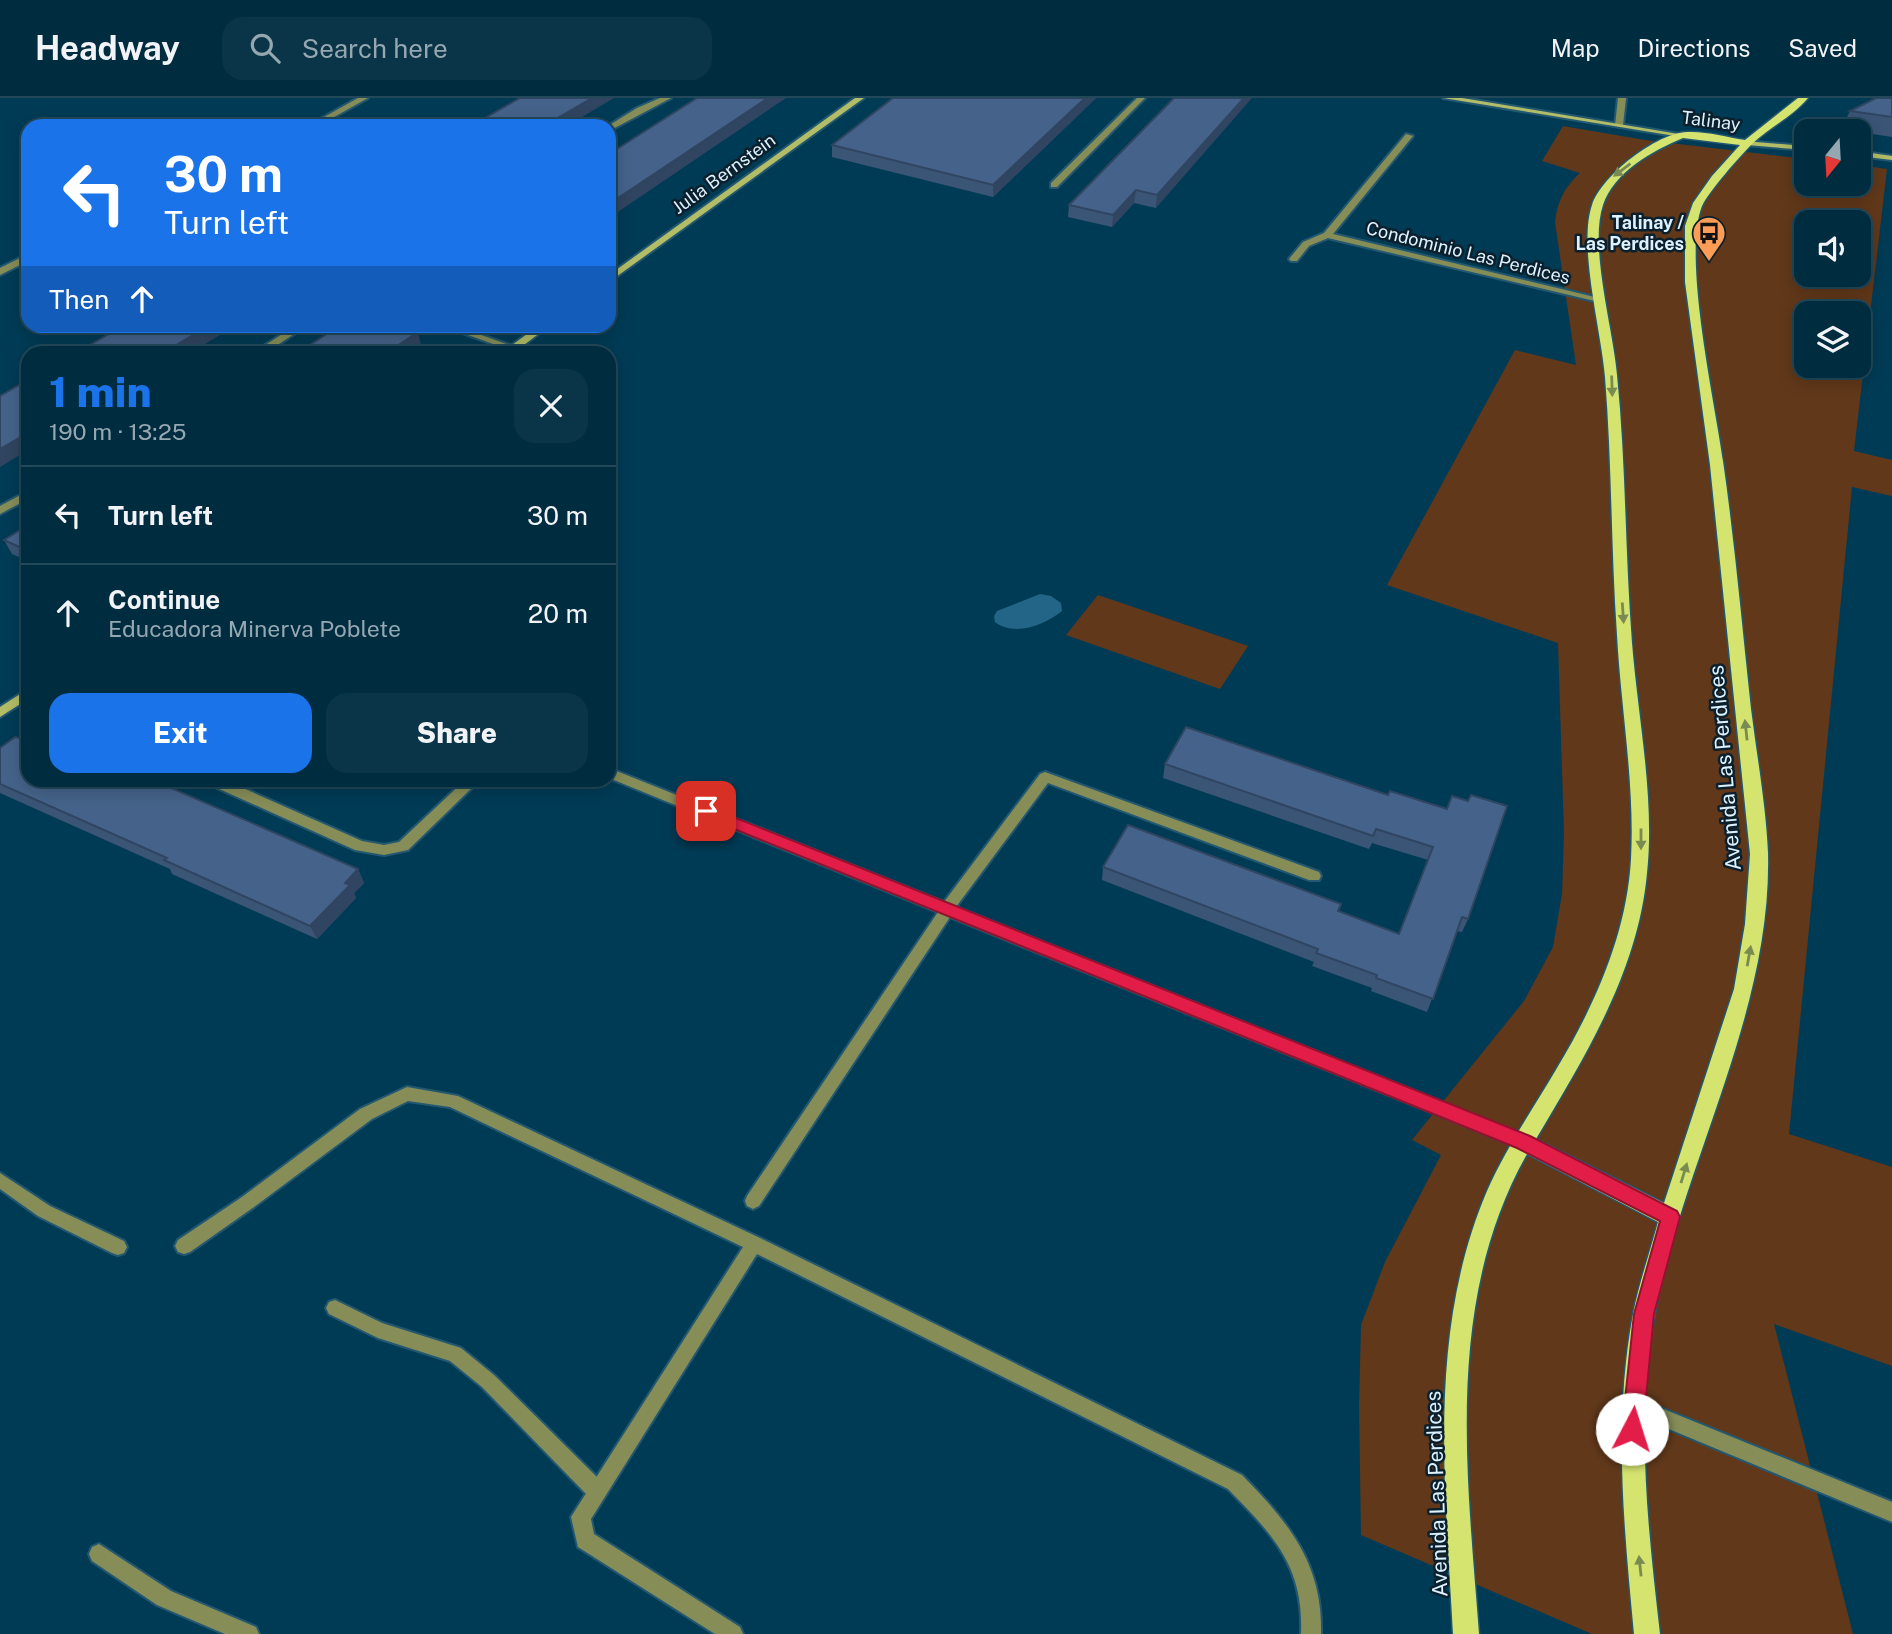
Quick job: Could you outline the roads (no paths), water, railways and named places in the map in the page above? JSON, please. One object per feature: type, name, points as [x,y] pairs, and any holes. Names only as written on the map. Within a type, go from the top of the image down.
[{"type":"main road","name":"Avenida Las Perdices","points":[[1647,1634],[1636,1531],[1632,1429],[1644,1314],[1670,1217],[1743,989],[1755,910],[1759,854],[1717,465],[1692,282],[1691,226],[1698,203],[1716,178],[1747,143],[1793,109],[1803,98]]},
{"type":"main road","name":"Avenida Las Perdices","points":[[1466,1634],[1454,1424],[1456,1366],[1464,1303],[1478,1245],[1497,1193],[1523,1142],[1578,1052],[1604,997],[1624,943],[1636,892],[1642,842],[1622,599],[1611,374],[1591,238],[1599,196],[1606,184],[1619,170],[1681,135]]},
{"type":"main road","name":"Talinay","points":[[1681,135],[1747,143]]},
{"type":"main road","points":[[1523,1142],[1670,1217]]},
{"type":"street","points":[[325,119],[364,98]]},
{"type":"street","name":"Julia Bernstein","points":[[616,274],[860,98]]},
{"type":"street","points":[[1054,185],[1141,98]]},
{"type":"street","name":"Talinay","points":[[1447,98],[1681,135]]},
{"type":"street","points":[[1619,125],[1622,98]]},
{"type":"street","points":[[616,125],[664,100]]},
{"type":"street","points":[[616,135],[652,112],[664,100]]},
{"type":"street","name":"Condominio Las Perdices","points":[[1294,259],[1306,244],[1327,235],[1409,136]]},
{"type":"street","name":"Talinay","points":[[1747,143],[1794,147]]},
{"type":"street","points":[[1871,155],[1892,158]]},
{"type":"street","name":"Condominio Las Perdices","points":[[1327,235],[1600,302]]},
{"type":"street","points":[[0,272],[21,261]]},
{"type":"street","points":[[269,346],[290,333]]},
{"type":"street","points":[[464,333],[497,346]]},
{"type":"street","points":[[516,346],[534,333]]},
{"type":"street","points":[[0,512],[21,498]]},
{"type":"street","points":[[0,713],[21,699]]},
{"type":"street","points":[[616,776],[1523,1142]]},
{"type":"street","points":[[752,1201],[948,908],[1045,777],[1314,876]]},
{"type":"street","points":[[227,787],[360,846],[384,850],[403,846],[466,787]]},
{"type":"street","points":[[184,1245],[248,1202],[366,1114],[407,1094],[452,1101],[754,1244],[1235,1482],[1273,1520],[1302,1566],[1314,1611],[1311,1634]]},
{"type":"street","points":[[0,1181],[44,1211],[118,1247]]},
{"type":"street","points":[[733,1634],[585,1540],[581,1517],[754,1244]]},
{"type":"street","points":[[335,1308],[378,1330],[455,1354],[488,1381],[597,1491]]},
{"type":"street","points":[[1634,1406],[1892,1512]]},
{"type":"street","points":[[99,1554],[164,1598],[249,1634]]},
{"type":"water","points":[[1040,594],[1051,596],[1061,603],[1062,611],[1038,625],[1020,629],[1011,629],[995,622],[997,611]]},
{"type":"place","name":"Talinay / Las Perdices","points":[[1709,263]]}]
